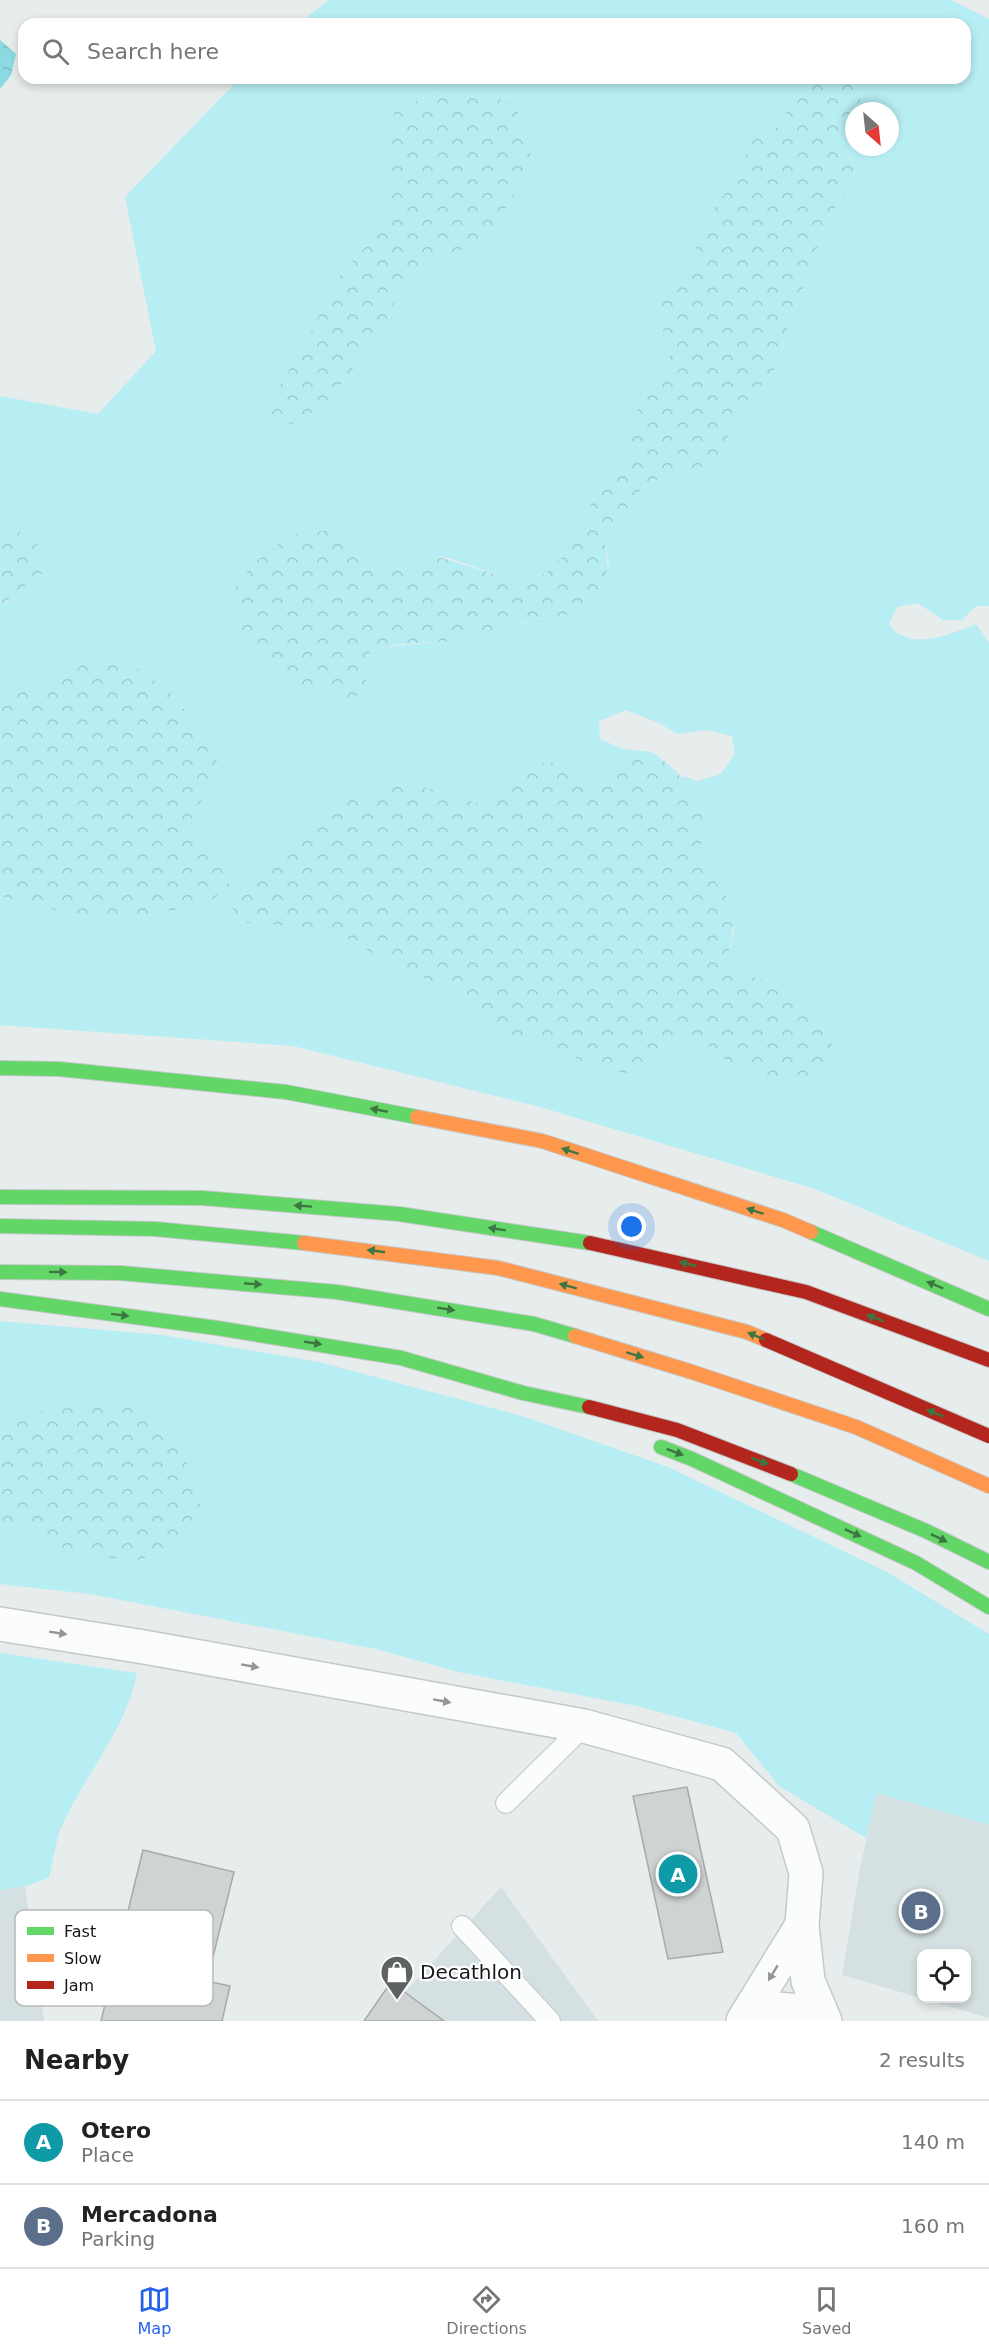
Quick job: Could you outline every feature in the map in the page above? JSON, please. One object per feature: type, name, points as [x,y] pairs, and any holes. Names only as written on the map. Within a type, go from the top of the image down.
[{"type":"highway","points":[[0,1068],[59,1069],[286,1092],[542,1142],[783,1220],[989,1308]]},
{"type":"highway","points":[[0,1197],[202,1198],[399,1214],[612,1246],[806,1292],[989,1360]]},
{"type":"highway","points":[[0,1226],[155,1229],[341,1247],[498,1268],[747,1332],[989,1436]]},
{"type":"highway","points":[[0,1272],[120,1273],[337,1292],[534,1324],[692,1372],[856,1427],[989,1486]]},
{"type":"highway","points":[[0,1299],[217,1328],[401,1358],[523,1393],[614,1412],[677,1430],[762,1461],[915,1526],[989,1562]]},
{"type":"highway","points":[[523,1393],[608,1426]]},
{"type":"highway","points":[[650,1443],[703,1464],[916,1563],[989,1607]]},
{"type":"street","points":[[0,1624],[144,1647],[584,1726],[722,1764],[793,1829],[806,1873],[802,1925],[808,1981],[823,2021]]},
{"type":"street","points":[[745,2021],[802,1925]]},
{"type":"street","points":[[745,2021],[773,2010],[791,2009],[809,2013],[823,2021]]},
{"type":"lane","points":[[506,1803],[584,1726]]},
{"type":"lane","points":[[462,1926],[550,2021]]},
{"type":"shaded area","points":[[876,1793],[989,1825],[989,2018],[938,2003],[971,2003],[971,1949],[917,1949],[917,1997],[842,1975]]},
{"type":"shaded area","points":[[25,1886],[28,1910],[15,1910],[15,2006],[42,2006],[44,2021],[0,2021],[0,1890]]},
{"type":"shaded area","points":[[501,1887],[598,2021],[379,2021]]},
{"type":"green space","points":[[329,0],[951,0],[989,19],[989,606],[976,606],[962,620],[943,620],[918,603],[897,607],[889,624],[897,633],[907,638],[930,639],[976,624],[989,642],[989,1261],[815,1189],[540,1107],[293,1046],[0,1025],[0,896],[79,916],[130,920],[162,911],[191,909],[224,852],[204,846],[191,836],[190,822],[205,795],[214,745],[168,690],[86,662],[61,680],[0,699],[0,606],[9,601],[23,532],[0,531],[0,396],[98,414],[156,351],[125,197],[234,84],[809,84],[747,168],[704,220],[697,241],[693,271],[673,281],[657,319],[671,346],[669,359],[649,386],[638,407],[628,457],[594,498],[566,555],[544,575],[512,580],[446,557],[436,556],[390,571],[364,556],[238,632],[250,652],[275,673],[302,689],[329,691],[347,700],[366,681],[360,665],[369,652],[385,647],[455,640],[569,614],[609,564],[605,541],[621,525],[631,501],[645,485],[663,478],[689,473],[727,444],[731,414],[757,393],[777,366],[789,320],[814,263],[822,227],[848,189],[856,169],[848,156],[899,156],[899,102],[858,102],[865,91],[866,84],[971,84],[971,18],[306,18]],"holes":[[[440,91],[482,91],[488,236],[425,268],[399,292],[381,332],[280,385],[305,345],[336,280],[367,245],[392,203],[395,110]],[[626,710],[659,723],[677,734],[707,730],[732,736],[735,753],[721,774],[698,781],[682,776],[697,803],[704,830],[700,855],[710,878],[729,900],[734,931],[728,957],[735,969],[797,994],[818,1018],[730,1064],[697,1037],[667,1039],[638,1069],[592,1066],[570,1055],[502,1033],[455,982],[430,981],[387,963],[352,940],[310,928],[239,922],[236,896],[278,863],[330,803],[405,784],[451,793],[478,804],[494,800],[529,766],[554,762],[583,786],[589,785],[599,781],[631,759],[652,752],[623,749],[600,739],[599,721]]]},
{"type":"green space","points":[[808,84],[866,84],[865,91],[858,102],[845,102],[845,118],[840,123],[840,144],[845,156],[848,156],[856,169],[848,189],[822,227],[814,263],[789,320],[777,366],[757,393],[731,414],[727,444],[718,459],[689,473],[663,478],[645,485],[631,501],[621,525],[605,541],[607,565],[604,586],[592,602],[583,609],[570,614],[538,619],[475,636],[391,646],[372,651],[360,665],[366,681],[361,694],[347,700],[329,691],[302,689],[275,673],[250,652],[238,632],[236,586],[254,563],[292,534],[326,531],[390,571],[436,556],[512,580],[544,575],[565,555],[594,498],[628,457],[638,407],[649,386],[669,359],[671,346],[657,319],[662,299],[673,281],[693,271],[697,241],[704,220],[746,168],[745,155],[757,134],[775,128]]},
{"type":"green space","points":[[440,91],[482,91],[515,106],[524,127],[532,158],[515,194],[488,236],[425,268],[399,292],[381,332],[326,404],[294,423],[274,429],[264,417],[280,385],[305,345],[336,280],[367,245],[392,203],[388,135],[395,110]]},
{"type":"green space","points":[[845,118],[845,152],[840,144],[840,123]]},
{"type":"green space","points":[[0,531],[23,532],[43,550],[44,572],[0,606]]},
{"type":"green space","points":[[108,657],[138,669],[168,690],[214,745],[217,760],[205,795],[190,822],[191,836],[204,846],[224,852],[229,862],[229,886],[213,899],[191,909],[162,911],[130,920],[79,916],[0,896],[0,699],[61,680],[86,662]]},
{"type":"green space","points":[[652,752],[680,775],[698,805],[704,829],[701,849],[703,862],[731,904],[732,927],[728,957],[735,969],[797,994],[818,1018],[834,1048],[830,1067],[810,1083],[763,1078],[730,1064],[697,1037],[667,1039],[638,1069],[625,1074],[592,1066],[570,1055],[502,1033],[455,982],[430,981],[387,963],[352,940],[310,928],[239,922],[233,908],[236,896],[278,863],[302,831],[330,803],[405,784],[451,793],[478,804],[494,800],[529,766],[554,762],[583,786],[594,784],[620,765]]},
{"type":"green space","points":[[0,1321],[162,1335],[319,1362],[522,1416],[668,1467],[887,1572],[989,1634],[989,1825],[877,1793],[866,1838],[779,1786],[736,1733],[637,1706],[458,1672],[376,1649],[90,1594],[0,1584]]},
{"type":"green space","points":[[126,1406],[166,1428],[189,1466],[201,1506],[182,1540],[140,1560],[81,1556],[20,1528],[0,1535],[0,1424],[52,1409]]},
{"type":"green space","points":[[0,1653],[137,1673],[131,1695],[114,1734],[61,1828],[49,1878],[25,1886],[0,1890]]},
{"type":"water","points":[[0,40],[16,54],[11,75],[0,89]]},
{"type":"building","points":[[687,1787],[723,1952],[668,1959],[633,1796]]},
{"type":"building","points":[[143,1850],[234,1872],[213,1957],[213,1910],[128,1910]]},
{"type":"building","points":[[213,1982],[230,1986],[222,2021],[101,2021],[105,2006],[213,2006]]},
{"type":"building","name":"Decathlon","points":[[391,1982],[444,2021],[364,2021]]},
{"type":"traffic: fast","points":[[0,1068],[59,1069],[286,1092],[417,1117]]},
{"type":"traffic: fast","points":[[0,1197],[202,1198],[399,1214],[590,1243]]},
{"type":"traffic: fast","points":[[0,1226],[155,1229],[304,1243]]},
{"type":"traffic: fast","points":[[811,1232],[989,1309]]},
{"type":"traffic: fast","points":[[0,1272],[120,1273],[337,1292],[534,1324],[575,1336]]},
{"type":"traffic: fast","points":[[0,1299],[217,1328],[401,1358],[523,1393],[589,1407]]},
{"type":"traffic: fast","points":[[661,1447],[692,1459],[916,1563],[989,1607]]},
{"type":"traffic: fast","points":[[791,1474],[926,1531],[989,1562]]},
{"type":"traffic: slow","points":[[417,1117],[542,1141],[783,1220],[811,1232]]},
{"type":"traffic: slow","points":[[304,1243],[498,1268],[747,1332],[766,1340]]},
{"type":"traffic: slow","points":[[575,1336],[856,1427],[989,1486]]},
{"type":"traffic: jam","points":[[590,1243],[806,1292],[989,1360]]},
{"type":"traffic: jam","points":[[766,1340],[989,1436]]},
{"type":"traffic: jam","points":[[589,1407],[677,1430],[791,1474]]},
{"type":"place","name":"Otero","points":[[678,1874]]},
{"type":"place","name":"Mercadona","points":[[921,1911]]},
{"type":"place","name":"Decathlon","points":[[397,2001]]}]
